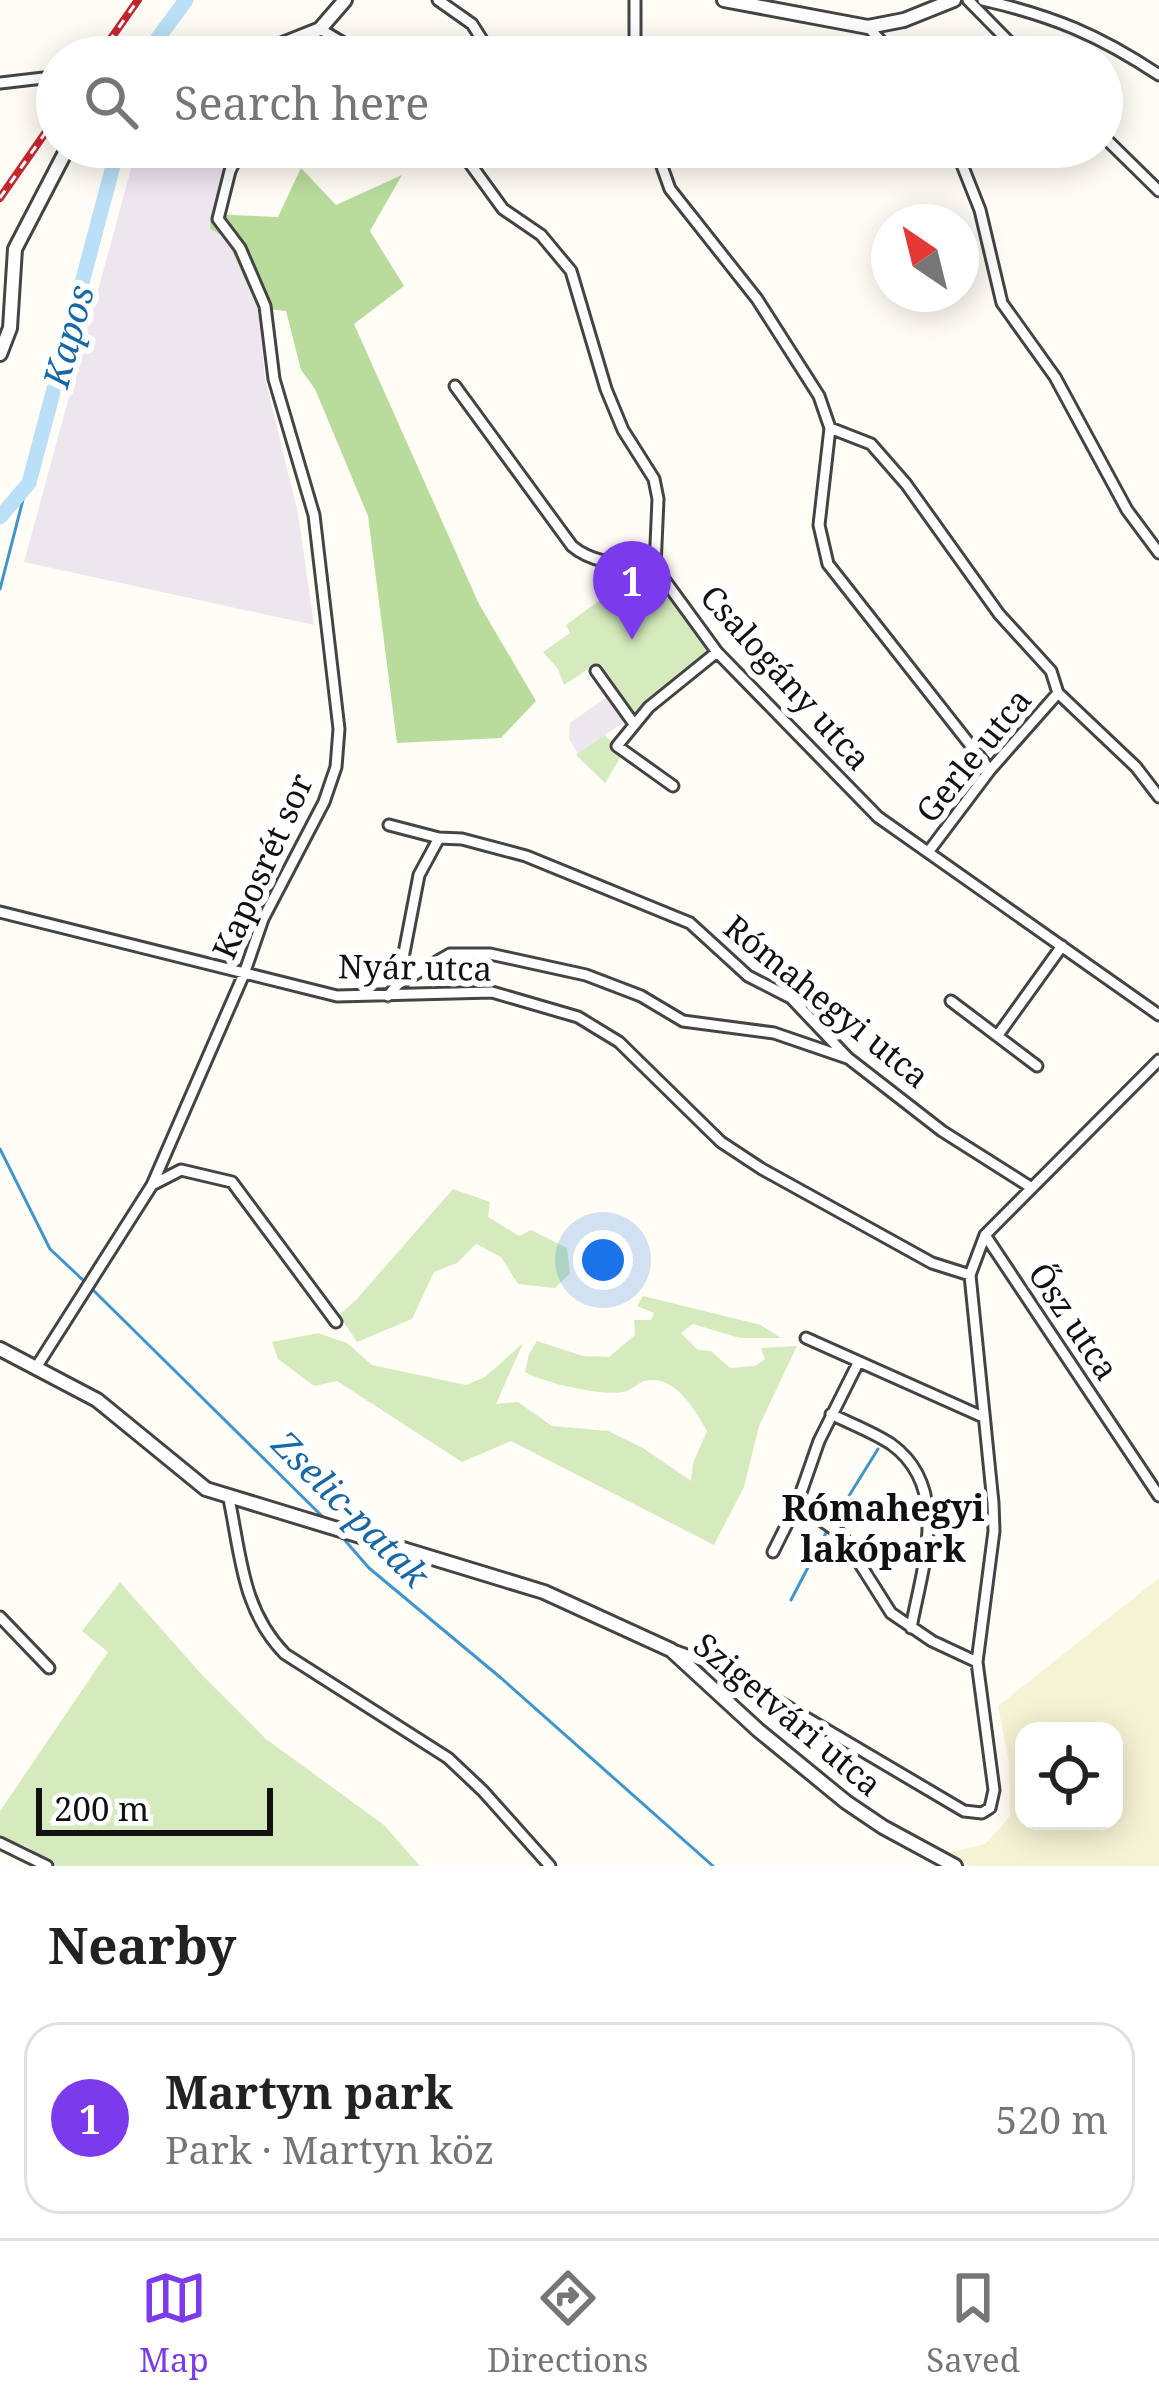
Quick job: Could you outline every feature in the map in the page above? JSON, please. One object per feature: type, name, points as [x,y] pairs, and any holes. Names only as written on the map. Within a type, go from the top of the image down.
[{"type":"street","points":[[301,36],[320,29],[345,0]]},
{"type":"street","points":[[438,0],[472,24],[480,36]]},
{"type":"street","points":[[634,36],[635,0]]},
{"type":"street","points":[[724,0],[868,27],[904,20],[954,0]]},
{"type":"street","points":[[968,0],[1003,36]]},
{"type":"street","points":[[982,0],[1040,13],[1094,36]]},
{"type":"street","points":[[868,27],[876,36]]},
{"type":"street","points":[[320,29],[332,36]]},
{"type":"street","points":[[1123,53],[1159,75]]},
{"type":"street","points":[[0,83],[36,79]]},
{"type":"street","points":[[1123,156],[1159,191]]},
{"type":"street","points":[[0,354],[10,328],[15,249],[57,168]]},
{"type":"street","name":"Kaposrét sor","points":[[38,1366],[152,1185],[244,974],[263,919],[324,802],[336,766],[339,729],[314,515],[274,379],[265,306],[240,248],[218,219],[232,168]]},
{"type":"street","points":[[455,386],[572,546],[598,560],[655,567],[658,500],[654,479],[623,430],[606,389],[571,271],[541,235],[503,209],[473,168]]},
{"type":"street","points":[[662,168],[670,189],[757,299],[819,396],[830,428],[819,525],[828,565],[990,770]]},
{"type":"street","points":[[963,168],[980,210],[1002,302],[1055,377],[1126,509],[1159,553]]},
{"type":"street","points":[[830,428],[871,444],[906,484],[999,614],[1051,671],[1058,693],[1136,767],[1159,797]]},
{"type":"street","name":"Csalogány utca","points":[[655,567],[717,652],[878,817],[1159,1015]]},
{"type":"street","points":[[673,785],[617,746],[634,724],[717,652]]},
{"type":"street","points":[[596,671],[634,724]]},
{"type":"street","name":"Gerle utca","points":[[929,851],[990,770],[1058,693]]},
{"type":"street","name":"Rómahegyi utca","points":[[389,825],[526,856],[690,923],[748,976],[791,998],[848,1058],[942,1131],[1032,1188]]},
{"type":"street","points":[[398,984],[419,875],[439,838]]},
{"type":"street","name":"Nyár utca","points":[[0,912],[338,996],[492,992],[578,1017],[620,1042],[721,1142],[748,1160],[932,1263],[970,1275]]},
{"type":"street","points":[[998,1035],[1062,946]]},
{"type":"street","points":[[388,996],[398,984],[450,954],[490,954],[586,975],[640,996],[683,1022],[774,1033],[848,1058]]},
{"type":"street","points":[[951,1001],[1037,1066]]},
{"type":"street","points":[[671,1650],[722,1668],[974,1813],[990,1808],[994,1790],[977,1662],[994,1531],[970,1275],[985,1235],[1159,1060]]},
{"type":"street","points":[[152,1185],[182,1170],[232,1182],[336,1322]]},
{"type":"street","name":"Ősz utca","points":[[985,1235],[1159,1496]]},
{"type":"street","points":[[806,1338],[983,1417]]},
{"type":"street","name":"Szigetvári utca","points":[[0,1349],[97,1400],[188,1477],[229,1499],[544,1592],[671,1650],[846,1802],[883,1828],[955,1866]]},
{"type":"street","points":[[773,1552],[858,1363]]},
{"type":"street","points":[[832,1414],[889,1443],[907,1458],[925,1488],[929,1527],[911,1628]]},
{"type":"street","points":[[229,1499],[251,1607],[264,1633],[284,1654],[448,1758],[550,1866]]},
{"type":"street","points":[[797,1504],[841,1534],[880,1599],[911,1628],[977,1662]]},
{"type":"street","points":[[0,1617],[49,1668]]},
{"type":"street","points":[[0,1843],[47,1866]]},
{"type":"shaded area","points":[[131,168],[229,168],[210,229],[226,238],[258,308],[265,379],[298,513],[314,625],[24,562]]},
{"type":"shaded area","points":[[608,696],[625,721],[578,754],[569,739],[570,723]]},
{"type":"shaded area","points":[[1159,1578],[1159,1866],[970,1866],[947,1853],[985,1844],[1010,1816],[1009,1763],[998,1706]]},
{"type":"green space","points":[[301,168],[336,205],[402,175],[370,231],[404,286],[354,324],[479,604],[536,701],[501,738],[397,743],[368,516],[315,389],[301,370],[286,311],[258,308],[226,238],[210,229],[211,214],[278,217]]},
{"type":"green space","points":[[635,566],[654,571],[708,647],[707,655],[633,718],[596,664],[564,685],[543,652],[570,633],[566,625],[631,577]]},
{"type":"green space","points":[[605,735],[622,755],[605,783],[576,755]]},
{"type":"green space","points":[[453,1189],[490,1202],[488,1217],[519,1236],[531,1230],[567,1248],[570,1273],[555,1288],[518,1284],[501,1257],[476,1244],[457,1263],[434,1272],[412,1319],[357,1342],[339,1315]]},
{"type":"green space","points":[[643,1296],[761,1325],[781,1338],[740,1338],[693,1324],[681,1333],[698,1350],[711,1351],[730,1368],[755,1366],[765,1359],[761,1348],[797,1346],[759,1426],[744,1487],[714,1545],[511,1441],[462,1462],[337,1381],[314,1386],[278,1359],[272,1342],[318,1333],[347,1343],[372,1365],[466,1385],[485,1377],[523,1343],[496,1404],[518,1402],[552,1426],[608,1431],[691,1481],[707,1431],[674,1388],[655,1380],[606,1393],[560,1385],[525,1372],[537,1341],[583,1356],[609,1357],[635,1335],[634,1320],[651,1320],[654,1313],[637,1306]]},
{"type":"green space","points":[[120,1582],[266,1739],[384,1825],[420,1866],[57,1866],[26,1846],[0,1838],[0,1811],[108,1652],[82,1631]]},
{"type":"waterway","name":"Kapos","points":[[159,36],[186,0]]},
{"type":"waterway","name":"Kapos","points":[[0,517],[29,483],[112,168]]},
{"type":"waterway","name":"Zselic-patak","points":[[0,589],[26,488]]},
{"type":"waterway","name":"Zselic-patak","points":[[0,1149],[50,1249],[84,1281]]},
{"type":"waterway","name":"Zselic-patak","points":[[91,1288],[327,1521]]},
{"type":"waterway","points":[[834,1520],[878,1449]]},
{"type":"waterway","points":[[791,1600],[827,1531]]},
{"type":"waterway","name":"Zselic-patak","points":[[342,1537],[369,1568],[713,1866]]},
{"type":"railway","points":[[113,36],[138,0]]},
{"type":"railway","points":[[0,198],[36,146]]},
{"type":"place","name":"Martyn park","points":[[632,640]]},
{"type":"district","name":"Rómahegyi lakópark","points":[[883,1528]]}]
